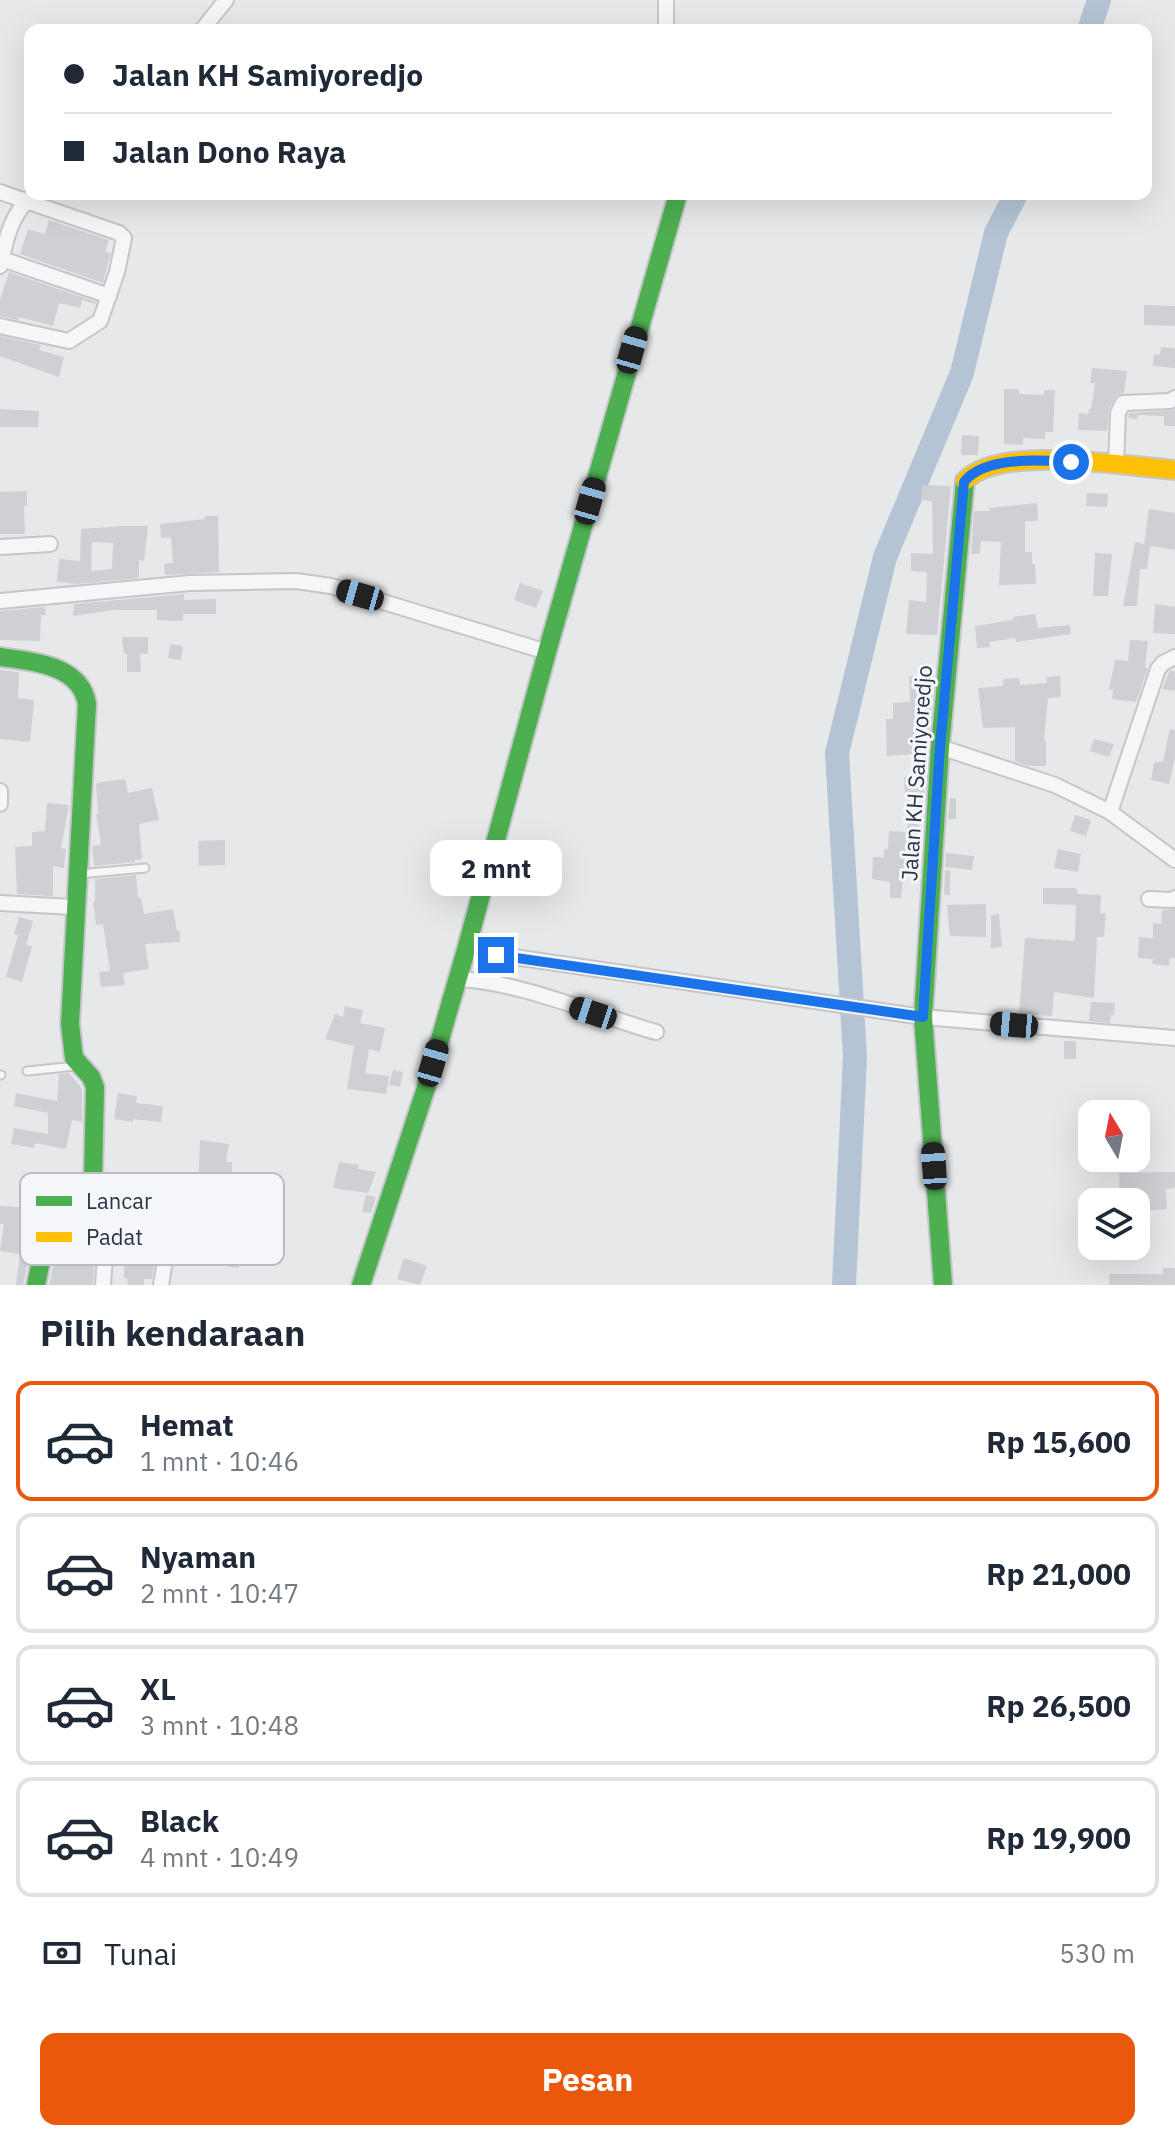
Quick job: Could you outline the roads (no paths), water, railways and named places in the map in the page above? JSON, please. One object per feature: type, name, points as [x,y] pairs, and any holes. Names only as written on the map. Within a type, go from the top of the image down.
[{"type":"street","points":[[207,24],[226,0]]},
{"type":"street","points":[[666,0],[666,24]]},
{"type":"street","points":[[0,192],[24,197]]},
{"type":"street","points":[[28,200],[14,218],[4,243],[1,262],[109,296]]},
{"type":"street","points":[[0,326],[69,341],[100,321],[109,296],[124,238],[119,233],[35,200]]},
{"type":"street","points":[[361,1285],[425,1091],[466,950],[547,652],[676,200]]},
{"type":"street","points":[[1116,465],[1118,413],[1123,403],[1170,401],[1175,398]]},
{"type":"street","name":"Jalan KH Samiyoredjo","points":[[943,1285],[923,1017],[940,747],[964,482],[981,468],[1048,461],[1175,470]]},
{"type":"street","points":[[0,547],[50,544]]},
{"type":"street","points":[[0,601],[190,583],[296,581],[345,590],[547,652]]},
{"type":"street","points":[[0,657],[26,660],[65,673],[85,693],[83,790],[73,907],[71,1011],[73,1056],[78,1065],[91,1074],[95,1087],[93,1173]]},
{"type":"street","points":[[1110,812],[1158,669],[1175,657]]},
{"type":"street","points":[[940,747],[1055,785],[1110,812],[1175,860]]},
{"type":"street","points":[[0,791],[0,804]]},
{"type":"street","points":[[1149,899],[1175,898]]},
{"type":"street","points":[[0,903],[73,907]]},
{"type":"street","points":[[466,950],[923,1017],[1175,1038]]},
{"type":"street","points":[[457,979],[478,980],[522,990],[656,1032]]},
{"type":"street","points":[[36,1285],[40,1265]]},
{"type":"street","points":[[103,1285],[104,1265]]},
{"type":"street","points":[[161,1285],[164,1265]]},
{"type":"lane","points":[[76,874],[145,868]]},
{"type":"lane","points":[[27,1071],[78,1065]]},
{"type":"waterway","points":[[1091,24],[1099,0]]},
{"type":"waterway","points":[[844,1285],[855,1057],[837,753],[885,557],[962,373],[996,233],[1013,200]]}]
